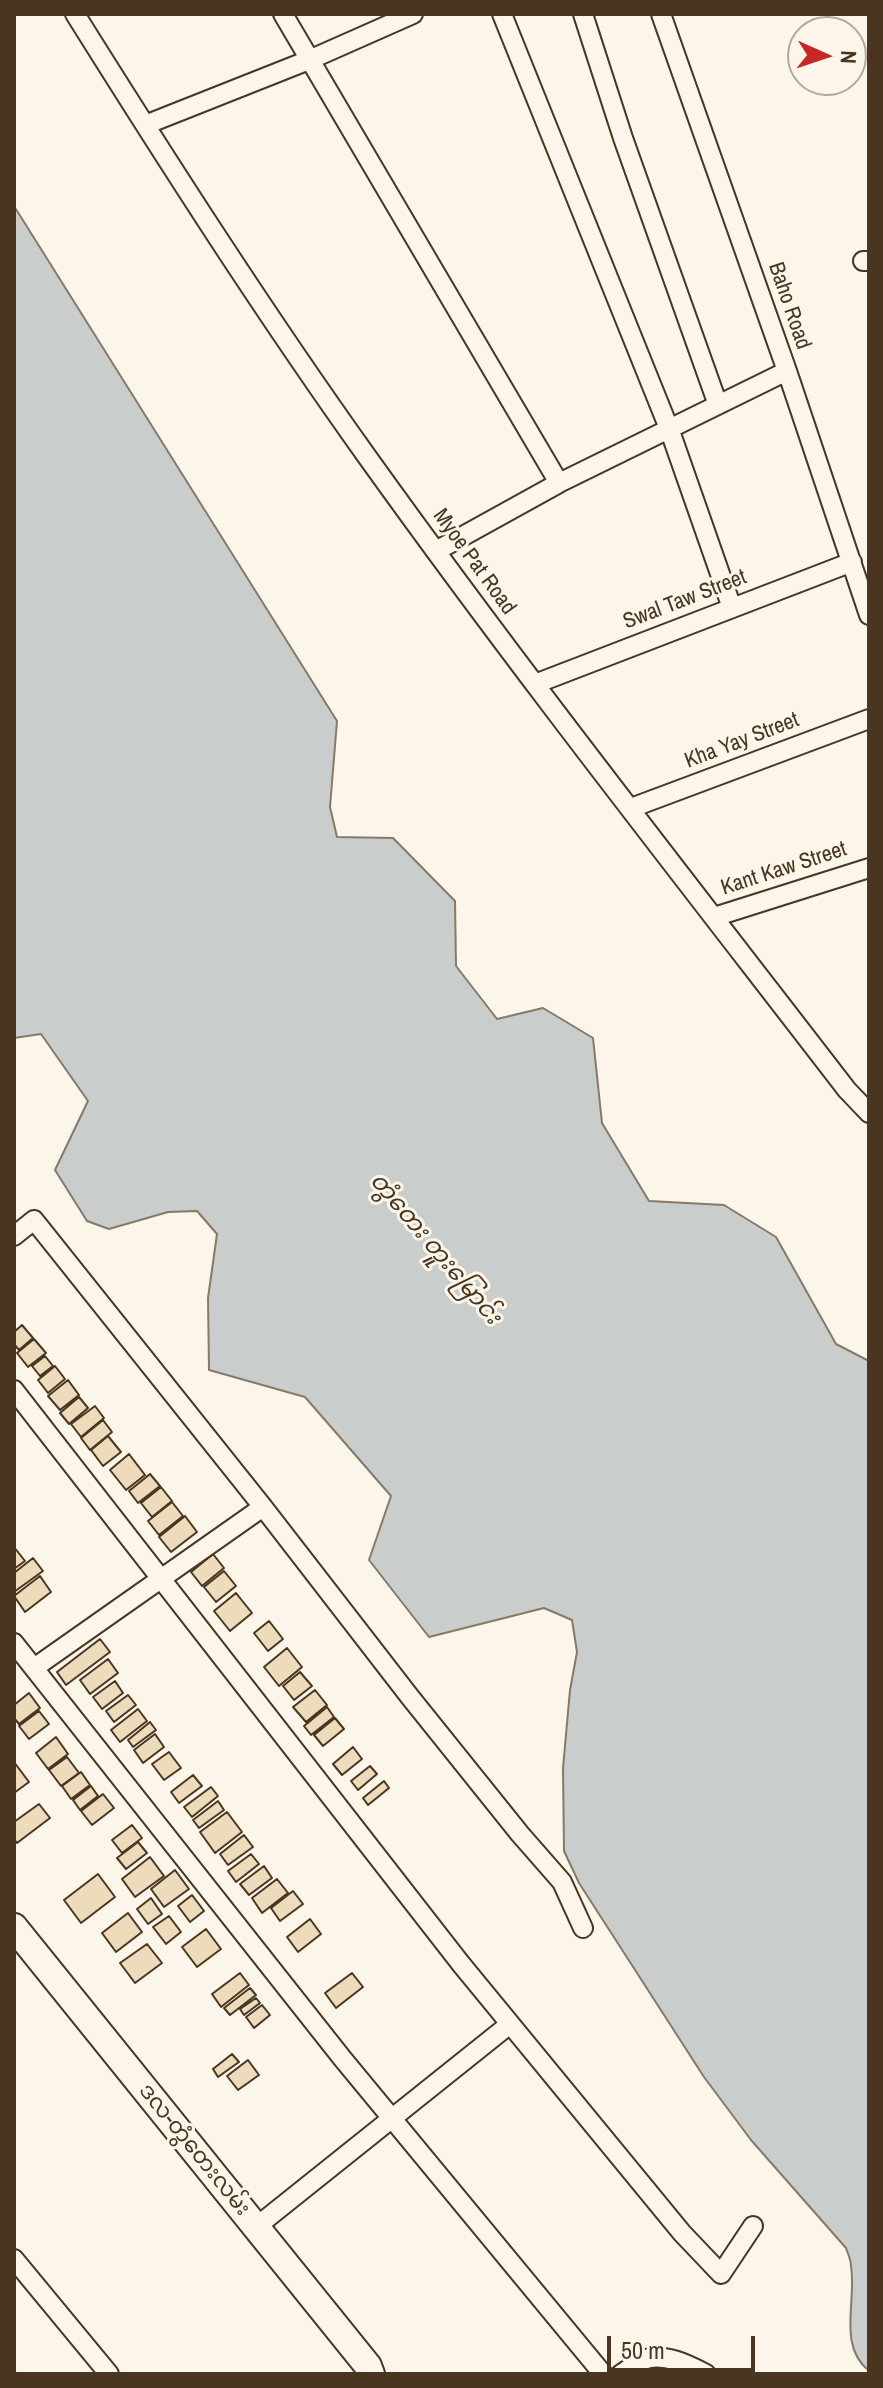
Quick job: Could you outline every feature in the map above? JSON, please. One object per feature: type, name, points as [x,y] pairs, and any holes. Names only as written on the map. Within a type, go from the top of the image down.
[{"type":"main road","name":"ဒလ-တွံတေးလမ်း","points":[[14,1927],[368,2366],[371,2374]]},
{"type":"street","name":"Myoe Pat Road","points":[[75,14],[221,245],[367,457],[535,684],[847,1090],[869,1113]]},
{"type":"street","points":[[283,14],[559,483]]},
{"type":"street","points":[[145,125],[309,60],[413,14]]},
{"type":"street","points":[[502,14],[670,431],[732,608]]},
{"type":"street","points":[[583,14],[623,138],[718,405]]},
{"type":"street","name":"Baho Road","points":[[661,14],[869,615]]},
{"type":"street","points":[[436,551],[559,483],[787,371]]},
{"type":"street","name":"Swal Taw Street","points":[[535,684],[852,562]]},
{"type":"street","name":"Kha Yay Street","points":[[631,808],[869,719]]},
{"type":"street","name":"Kant Kaw Street","points":[[714,917],[869,868]]},
{"type":"street","points":[[14,1236],[34,1220],[410,1697],[562,1882],[583,1928]]},
{"type":"street","points":[[14,1390],[510,2024],[682,2233],[721,2274],[753,2226]]},
{"type":"street","points":[[34,1668],[263,1507]]},
{"type":"street","points":[[14,1643],[342,2058],[603,2374]]},
{"type":"street","points":[[256,2227],[510,2024]]},
{"type":"street","points":[[14,2259],[109,2374]]},
{"type":"street","points":[[621,2374],[644,2360],[659,2357],[688,2364],[706,2374]]},
{"type":"water","name":"တွံတေး တူးမြောင်း","points":[[14,206],[337,721],[330,807],[337,837],[393,838],[455,901],[456,966],[497,1019],[543,1008],[593,1038],[602,1123],[649,1201],[724,1205],[776,1237],[836,1344],[869,1361],[869,2371],[859,2360],[851,2336],[852,2279],[846,2248],[751,2140],[704,2077],[579,1883],[564,1851],[563,1768],[577,1652],[572,1620],[544,1608],[429,1637],[369,1560],[391,1496],[305,1397],[209,1370],[208,1298],[217,1234],[197,1211],[168,1212],[109,1229],[87,1221],[55,1170],[88,1101],[41,1034],[14,1038]]},
{"type":"building","points":[[22,1325],[33,1338],[19,1350],[14,1344],[14,1332]]},
{"type":"building","points":[[34,1339],[46,1353],[28,1367],[17,1353]]},
{"type":"building","points":[[45,1356],[53,1366],[40,1376],[32,1366]]},
{"type":"building","points":[[55,1366],[65,1379],[48,1393],[38,1380]]},
{"type":"building","points":[[68,1380],[79,1395],[60,1410],[48,1396]]},
{"type":"building","points":[[79,1397],[88,1408],[69,1424],[60,1413]]},
{"type":"building","points":[[95,1406],[104,1418],[81,1437],[71,1424]]},
{"type":"building","points":[[103,1420],[112,1432],[90,1450],[81,1438]]},
{"type":"building","points":[[108,1436],[121,1452],[103,1466],[91,1450]]},
{"type":"building","points":[[129,1454],[145,1475],[126,1490],[110,1470]]},
{"type":"building","points":[[150,1474],[160,1486],[138,1503],[129,1491]]},
{"type":"building","points":[[161,1487],[172,1501],[152,1517],[141,1503]]},
{"type":"building","points":[[172,1502],[183,1516],[159,1535],[148,1521]]},
{"type":"building","points":[[185,1516],[197,1532],[171,1552],[159,1537]]},
{"type":"building","points":[[14,1547],[25,1561],[14,1569]]},
{"type":"building","points":[[213,1554],[224,1568],[202,1586],[191,1572]]},
{"type":"building","points":[[33,1558],[43,1571],[14,1592],[14,1573]]},
{"type":"building","points":[[224,1571],[236,1586],[216,1602],[204,1587]]},
{"type":"building","points":[[40,1576],[51,1592],[25,1612],[14,1596]]},
{"type":"building","points":[[236,1593],[252,1613],[230,1631],[214,1611]]},
{"type":"building","points":[[269,1621],[283,1639],[268,1651],[254,1633]]},
{"type":"building","points":[[100,1639],[110,1652],[66,1685],[57,1672]]},
{"type":"building","points":[[287,1648],[302,1667],[279,1686],[264,1667]]},
{"type":"building","points":[[108,1659],[118,1673],[90,1694],[80,1680]]},
{"type":"building","points":[[300,1672],[312,1686],[294,1700],[283,1686]]},
{"type":"building","points":[[115,1681],[123,1693],[102,1709],[93,1697]]},
{"type":"building","points":[[315,1690],[327,1705],[306,1722],[293,1707]]},
{"type":"building","points":[[29,1693],[40,1708],[19,1724],[14,1718],[14,1705]]},
{"type":"building","points":[[128,1695],[136,1705],[114,1722],[106,1711]]},
{"type":"building","points":[[327,1707],[334,1717],[311,1735],[304,1726]]},
{"type":"building","points":[[138,1709],[147,1721],[120,1742],[111,1730]]},
{"type":"building","points":[[39,1711],[49,1724],[29,1739],[19,1726]]},
{"type":"building","points":[[335,1718],[344,1729],[323,1746],[314,1735]]},
{"type":"building","points":[[150,1722],[156,1730],[133,1747],[128,1740]]},
{"type":"building","points":[[155,1734],[164,1747],[143,1763],[134,1750]]},
{"type":"building","points":[[56,1737],[68,1754],[48,1769],[36,1753]]},
{"type":"building","points":[[353,1747],[362,1759],[342,1775],[333,1764]]},
{"type":"building","points":[[169,1752],[181,1768],[164,1780],[152,1764]]},
{"type":"building","points":[[67,1757],[79,1773],[61,1786],[49,1770]]},
{"type":"building","points":[[14,1762],[29,1782],[14,1793]]},
{"type":"building","points":[[370,1766],[377,1774],[358,1790],[351,1781]]},
{"type":"building","points":[[81,1772],[90,1785],[71,1799],[62,1786]]},
{"type":"building","points":[[193,1775],[202,1786],[179,1803],[171,1792]]},
{"type":"building","points":[[384,1781],[389,1788],[368,1805],[363,1798]]},
{"type":"building","points":[[91,1786],[98,1796],[80,1810],[73,1800]]},
{"type":"building","points":[[211,1787],[218,1796],[192,1817],[184,1807]]},
{"type":"building","points":[[103,1794],[114,1808],[92,1825],[81,1811]]},
{"type":"building","points":[[218,1801],[224,1810],[199,1828],[193,1820]]},
{"type":"building","points":[[39,1804],[50,1818],[17,1843],[14,1839],[14,1822]]},
{"type":"building","points":[[227,1812],[242,1832],[215,1853],[200,1832]]},
{"type":"building","points":[[132,1825],[142,1838],[122,1853],[112,1840]]},
{"type":"building","points":[[244,1835],[253,1847],[228,1865],[220,1854]]},
{"type":"building","points":[[138,1842],[147,1853],[126,1869],[117,1858]]},
{"type":"building","points":[[251,1854],[259,1864],[236,1882],[228,1871]]},
{"type":"building","points":[[150,1857],[164,1876],[135,1897],[122,1879]]},
{"type":"building","points":[[264,1866],[272,1878],[249,1895],[240,1884]]},
{"type":"building","points":[[175,1870],[189,1889],[164,1907],[151,1889]]},
{"type":"building","points":[[98,1874],[115,1897],[81,1923],[64,1900]]},
{"type":"building","points":[[277,1879],[288,1893],[262,1913],[252,1898]]},
{"type":"building","points":[[293,1891],[303,1904],[280,1921],[271,1908]]},
{"type":"building","points":[[192,1895],[204,1911],[190,1922],[178,1906]]},
{"type":"building","points":[[151,1898],[162,1914],[148,1924],[137,1909]]},
{"type":"building","points":[[128,1913],[142,1932],[116,1952],[102,1933]]},
{"type":"building","points":[[169,1916],[181,1932],[166,1944],[153,1927]]},
{"type":"building","points":[[310,1919],[321,1934],[298,1952],[287,1937]]},
{"type":"building","points":[[206,1929],[221,1949],[197,1967],[182,1947]]},
{"type":"building","points":[[147,1944],[162,1963],[135,1983],[120,1963]]},
{"type":"building","points":[[240,1973],[249,1985],[221,2007],[212,1994]]},
{"type":"building","points":[[352,1973],[363,1987],[336,2008],[325,1993]]},
{"type":"building","points":[[250,1988],[256,1995],[230,2015],[224,2008]]},
{"type":"building","points":[[256,1998],[260,2003],[244,2015],[240,2009]]},
{"type":"building","points":[[262,2005],[270,2015],[254,2028],[246,2017]]},
{"type":"building","points":[[232,2054],[239,2062],[218,2077],[213,2069]]},
{"type":"building","points":[[248,2060],[259,2075],[238,2090],[227,2076]]}]
